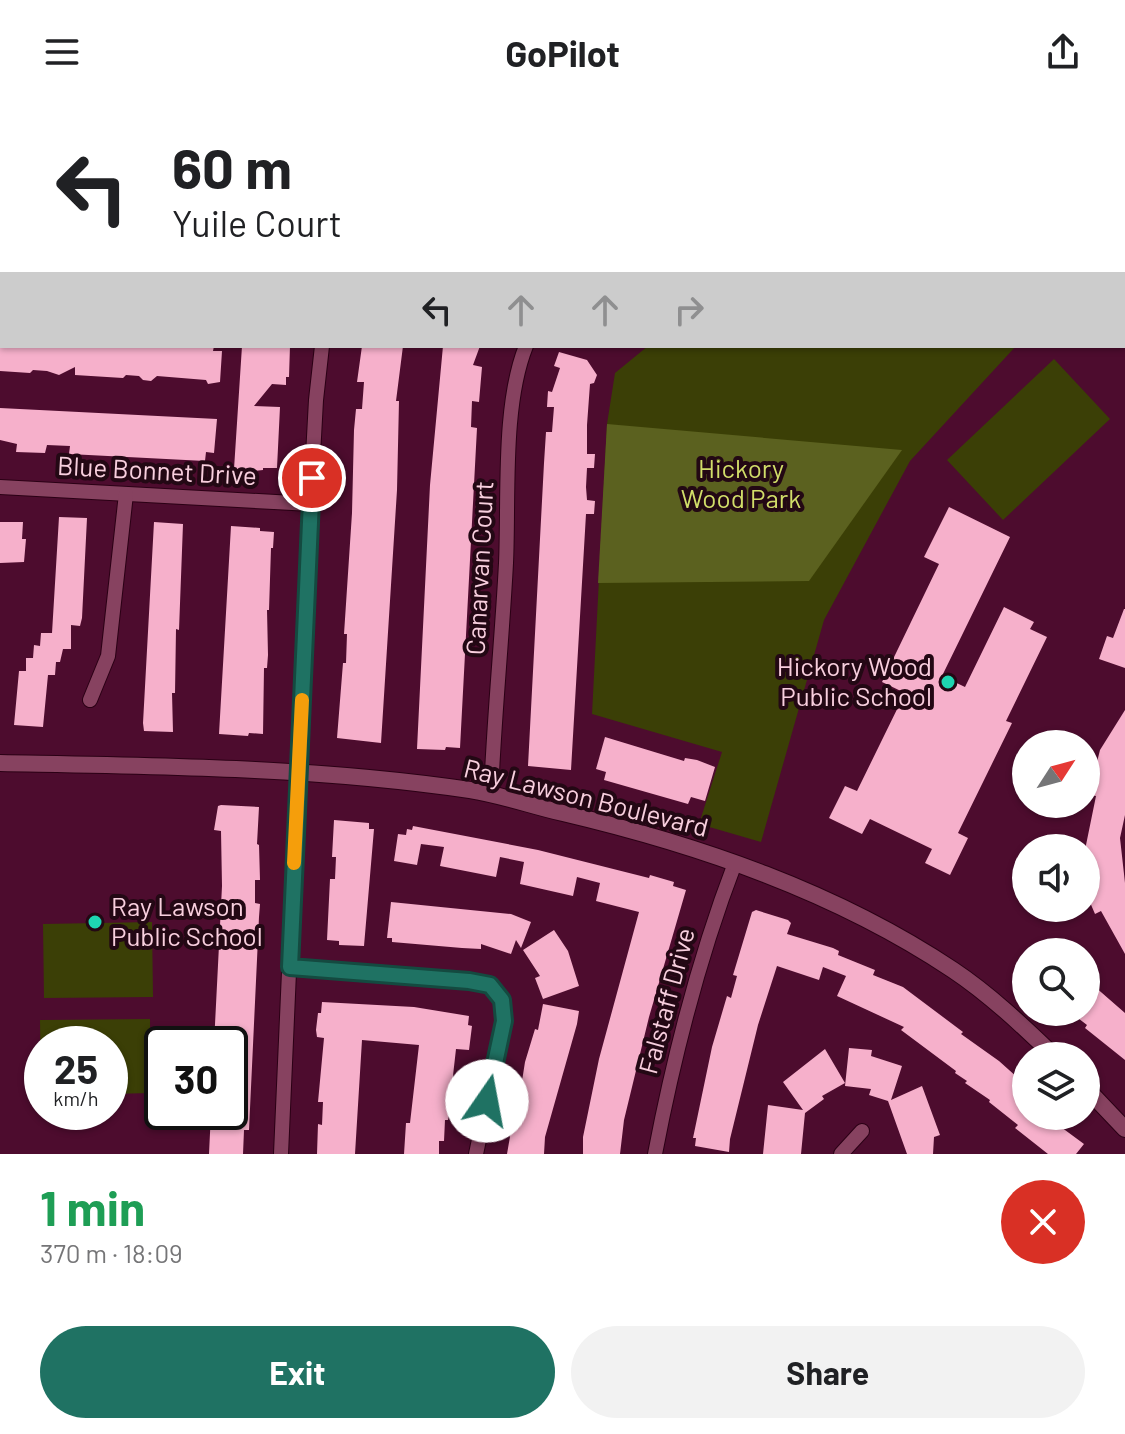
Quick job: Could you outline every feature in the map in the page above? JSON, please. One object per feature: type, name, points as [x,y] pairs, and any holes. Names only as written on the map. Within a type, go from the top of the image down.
[{"type":"street","points":[[281,1154],[316,400],[322,348]]},
{"type":"street","name":"Canarvan Court","points":[[491,794],[512,411],[518,366],[525,348]]},
{"type":"street","name":"Blue Bonnet Drive","points":[[0,487],[311,504]]},
{"type":"street","points":[[90,700],[108,656],[126,494]]},
{"type":"street","name":"Ray Lawson Boulevard","points":[[0,763],[299,773],[378,779],[491,794],[609,824],[735,863],[831,902],[897,935],[989,997],[1039,1042]]},
{"type":"street","name":"Falstaff Drive","points":[[655,1154],[667,1091],[712,925],[735,863]]},
{"type":"street","points":[[290,967],[490,985],[502,1000],[504,1021],[476,1154]]},
{"type":"street","points":[[1100,1103],[1125,1129]]},
{"type":"street","points":[[841,1154],[862,1131]]},
{"type":"green space","name":"Hickory Wood Park","points":[[646,348],[1014,348],[910,461],[824,620],[761,842],[699,824],[722,752],[592,714],[607,424],[615,373]]},
{"type":"green space","points":[[1054,359],[1110,419],[1003,520],[947,460]]},
{"type":"green space","points":[[607,424],[902,450],[809,581],[598,583]]},
{"type":"green space","points":[[152,922],[153,997],[44,998],[43,924]]},
{"type":"green space","points":[[150,1019],[150,1026],[144,1026],[144,1093],[128,1094],[128,1026],[40,1026],[40,1020]]},
{"type":"building","points":[[0,348],[214,348],[213,351],[222,351],[220,382],[208,384],[206,380],[157,376],[151,381],[139,376],[75,375],[75,367],[59,375],[33,370],[30,373],[0,371]]},
{"type":"building","points":[[242,348],[290,348],[286,385],[272,384],[254,406],[280,407],[277,468],[254,471],[234,469]]},
{"type":"building","points":[[362,348],[403,348],[396,401],[399,401],[397,490],[381,743],[337,738],[343,663],[346,663],[347,634],[344,634],[354,430],[356,409],[362,409],[364,382],[357,382]]},
{"type":"building","points":[[443,348],[479,348],[473,365],[482,367],[479,402],[472,401],[471,427],[477,428],[460,748],[446,747],[445,750],[417,749],[430,485]]},
{"type":"building","points":[[559,352],[587,360],[597,375],[594,383],[590,384],[587,425],[587,454],[595,454],[594,468],[587,468],[587,500],[595,501],[594,514],[586,514],[571,770],[528,766],[546,432],[552,432],[554,407],[547,407],[548,391],[552,392],[560,368],[554,366]]},
{"type":"building","points":[[0,408],[217,419],[214,453],[206,452],[205,461],[69,454],[70,446],[47,445],[45,453],[16,452],[17,444],[0,440]]},
{"type":"building","points":[[949,507],[1010,537],[942,676],[965,687],[1004,607],[1034,622],[1030,629],[1047,637],[1006,721],[1012,723],[958,833],[968,838],[950,875],[925,863],[932,849],[870,819],[862,834],[829,818],[845,786],[857,791],[905,693],[882,682],[939,564],[924,557]]},
{"type":"building","points":[[59,517],[87,518],[82,618],[80,626],[71,625],[71,649],[63,649],[60,662],[56,662],[55,675],[48,675],[43,727],[14,725],[19,671],[26,671],[26,658],[33,658],[34,645],[40,646],[41,633],[52,633]]},
{"type":"building","points":[[0,522],[23,522],[22,539],[26,539],[24,562],[0,563]]},
{"type":"building","points":[[154,522],[183,524],[175,693],[172,693],[173,732],[144,731],[143,723]]},
{"type":"building","points":[[231,526],[274,532],[267,610],[268,655],[267,668],[264,668],[263,734],[249,733],[248,736],[219,734]]},
{"type":"building","points":[[1124,609],[1125,668],[1099,659],[1107,636],[1113,638]]},
{"type":"building","points":[[1125,710],[1125,815],[1120,838],[1125,883],[1125,954],[1100,912],[1100,834],[1088,834],[1092,818],[1100,818],[1100,750]]},
{"type":"building","points":[[605,737],[715,767],[705,801],[691,797],[688,804],[604,780],[606,772],[596,769]]},
{"type":"building","points":[[218,806],[259,807],[257,844],[260,880],[255,880],[255,903],[260,904],[249,1130],[248,1026],[215,1026],[222,886],[221,831],[214,830]]},
{"type":"building","points":[[334,820],[369,823],[369,829],[374,829],[364,946],[339,945],[339,941],[327,940],[330,879],[335,879],[336,857],[332,857]]},
{"type":"building","points":[[413,826],[538,850],[649,878],[650,875],[674,882],[673,886],[686,890],[649,1017],[624,1120],[620,1154],[583,1154],[583,1137],[599,1059],[639,912],[596,901],[600,883],[577,877],[573,896],[520,884],[524,862],[500,857],[496,877],[440,866],[444,847],[421,844],[417,865],[394,861],[398,834],[406,835],[407,829],[412,830]]},
{"type":"building","points":[[391,902],[511,914],[531,922],[521,948],[516,940],[511,954],[481,944],[481,949],[392,942],[392,938],[387,938]]},
{"type":"building","points":[[756,910],[788,920],[791,923],[787,934],[833,948],[839,951],[838,955],[875,970],[873,975],[903,987],[963,1032],[961,1034],[1012,1073],[1012,1120],[965,1083],[967,1081],[956,1071],[901,1030],[904,1027],[837,996],[846,976],[823,967],[819,980],[777,966],[758,1025],[729,1152],[695,1146],[696,1138],[693,1138],[712,1047],[727,996],[731,998],[737,976],[733,975],[752,912]]},
{"type":"building","points":[[554,930],[568,951],[579,986],[543,999],[535,978],[540,976],[523,950]]},
{"type":"building","points":[[1100,991],[1125,1013],[1125,1060],[1085,1028],[1100,1026]]},
{"type":"building","points":[[322,1002],[414,1007],[469,1016],[468,1025],[472,1026],[469,1050],[456,1049],[448,1120],[445,1120],[444,1141],[439,1141],[439,1154],[404,1154],[419,1045],[362,1040],[355,1154],[317,1154],[318,1124],[322,1125],[323,1102],[318,1102],[324,1038],[317,1037],[316,1030]]},
{"type":"building","points":[[543,1004],[579,1011],[577,1024],[545,1137],[544,1154],[507,1154],[525,1062],[535,1029],[538,1030]]},
{"type":"building","points":[[849,1048],[872,1050],[871,1056],[902,1066],[891,1100],[922,1086],[940,1135],[934,1137],[933,1154],[907,1154],[888,1101],[869,1095],[871,1089],[845,1086]]},
{"type":"building","points":[[825,1049],[845,1083],[822,1096],[824,1099],[805,1113],[801,1154],[763,1154],[768,1105],[803,1110],[783,1082]]},
{"type":"building","points":[[210,1130],[244,1130],[243,1154],[209,1154]]},
{"type":"building","points":[[1018,1130],[1065,1130],[1084,1144],[1076,1154],[1048,1154]]},
{"type":"slow traffic","points":[[294,863],[302,700]]},
{"type":"place","name":"Hickory Wood Public School","points":[[948,682]]},
{"type":"place","name":"Ray Lawson Public School","points":[[95,922]]},
{"type":"route","points":[[312,478],[290,967],[490,985],[502,1000],[504,1021],[487,1101]]}]
